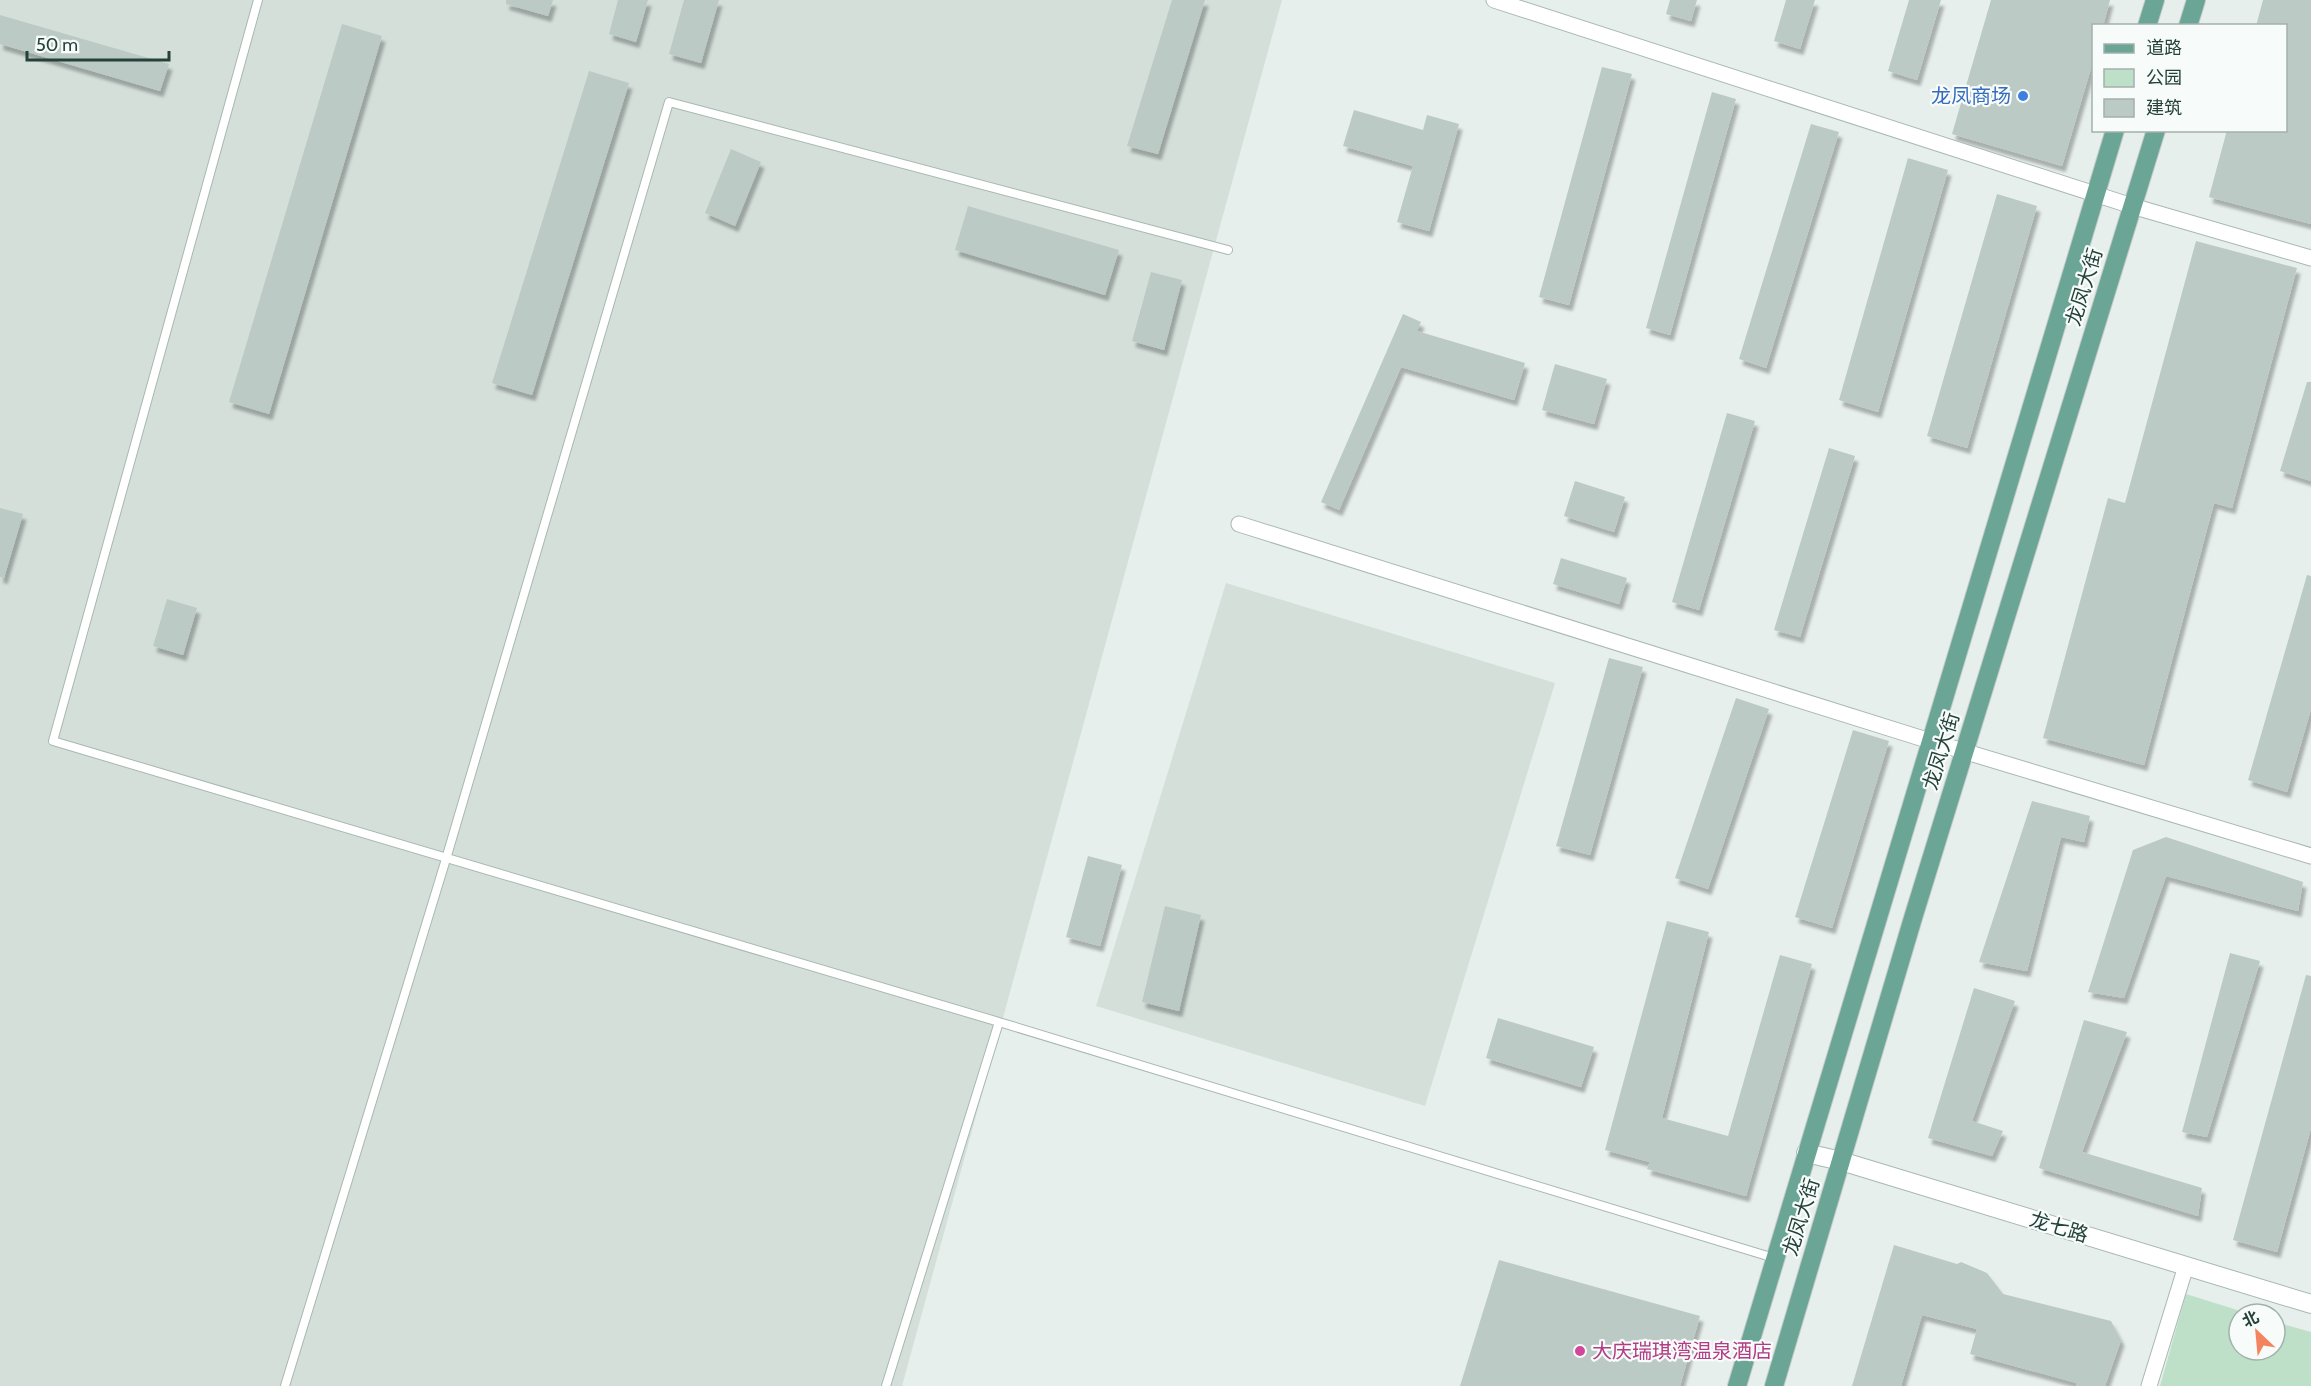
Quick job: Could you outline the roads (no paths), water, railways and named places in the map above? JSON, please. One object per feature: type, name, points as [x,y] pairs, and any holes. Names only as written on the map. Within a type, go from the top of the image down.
[{"type":"main road","points":[[2148,24],[2155,0]]},
{"type":"main road","points":[[2189,24],[2196,0]]},
{"type":"main road","name":"龙凤大街","points":[[1737,1386],[2114,132]]},
{"type":"main road","name":"龙凤大街","points":[[1774,1386],[1965,751],[2155,132]]},
{"type":"street","points":[[1494,0],[2132,206],[2311,258]]},
{"type":"street","points":[[1239,524],[1930,741],[2311,856]]},
{"type":"street","name":"龙七路","points":[[1806,1153],[1841,1161],[2311,1304]]},
{"type":"street","points":[[2149,1386],[2186,1266]]},
{"type":"lane","points":[[258,0],[52,741],[999,1022],[1775,1258]]},
{"type":"lane","points":[[285,1386],[446,859],[669,102],[1228,250]]},
{"type":"lane","points":[[886,1386],[999,1022]]},
{"type":"place","name":"龙凤商场","points":[[2023,96]]},
{"type":"place","name":"大庆瑞琪湾温泉酒店","points":[[1580,1351]]}]
